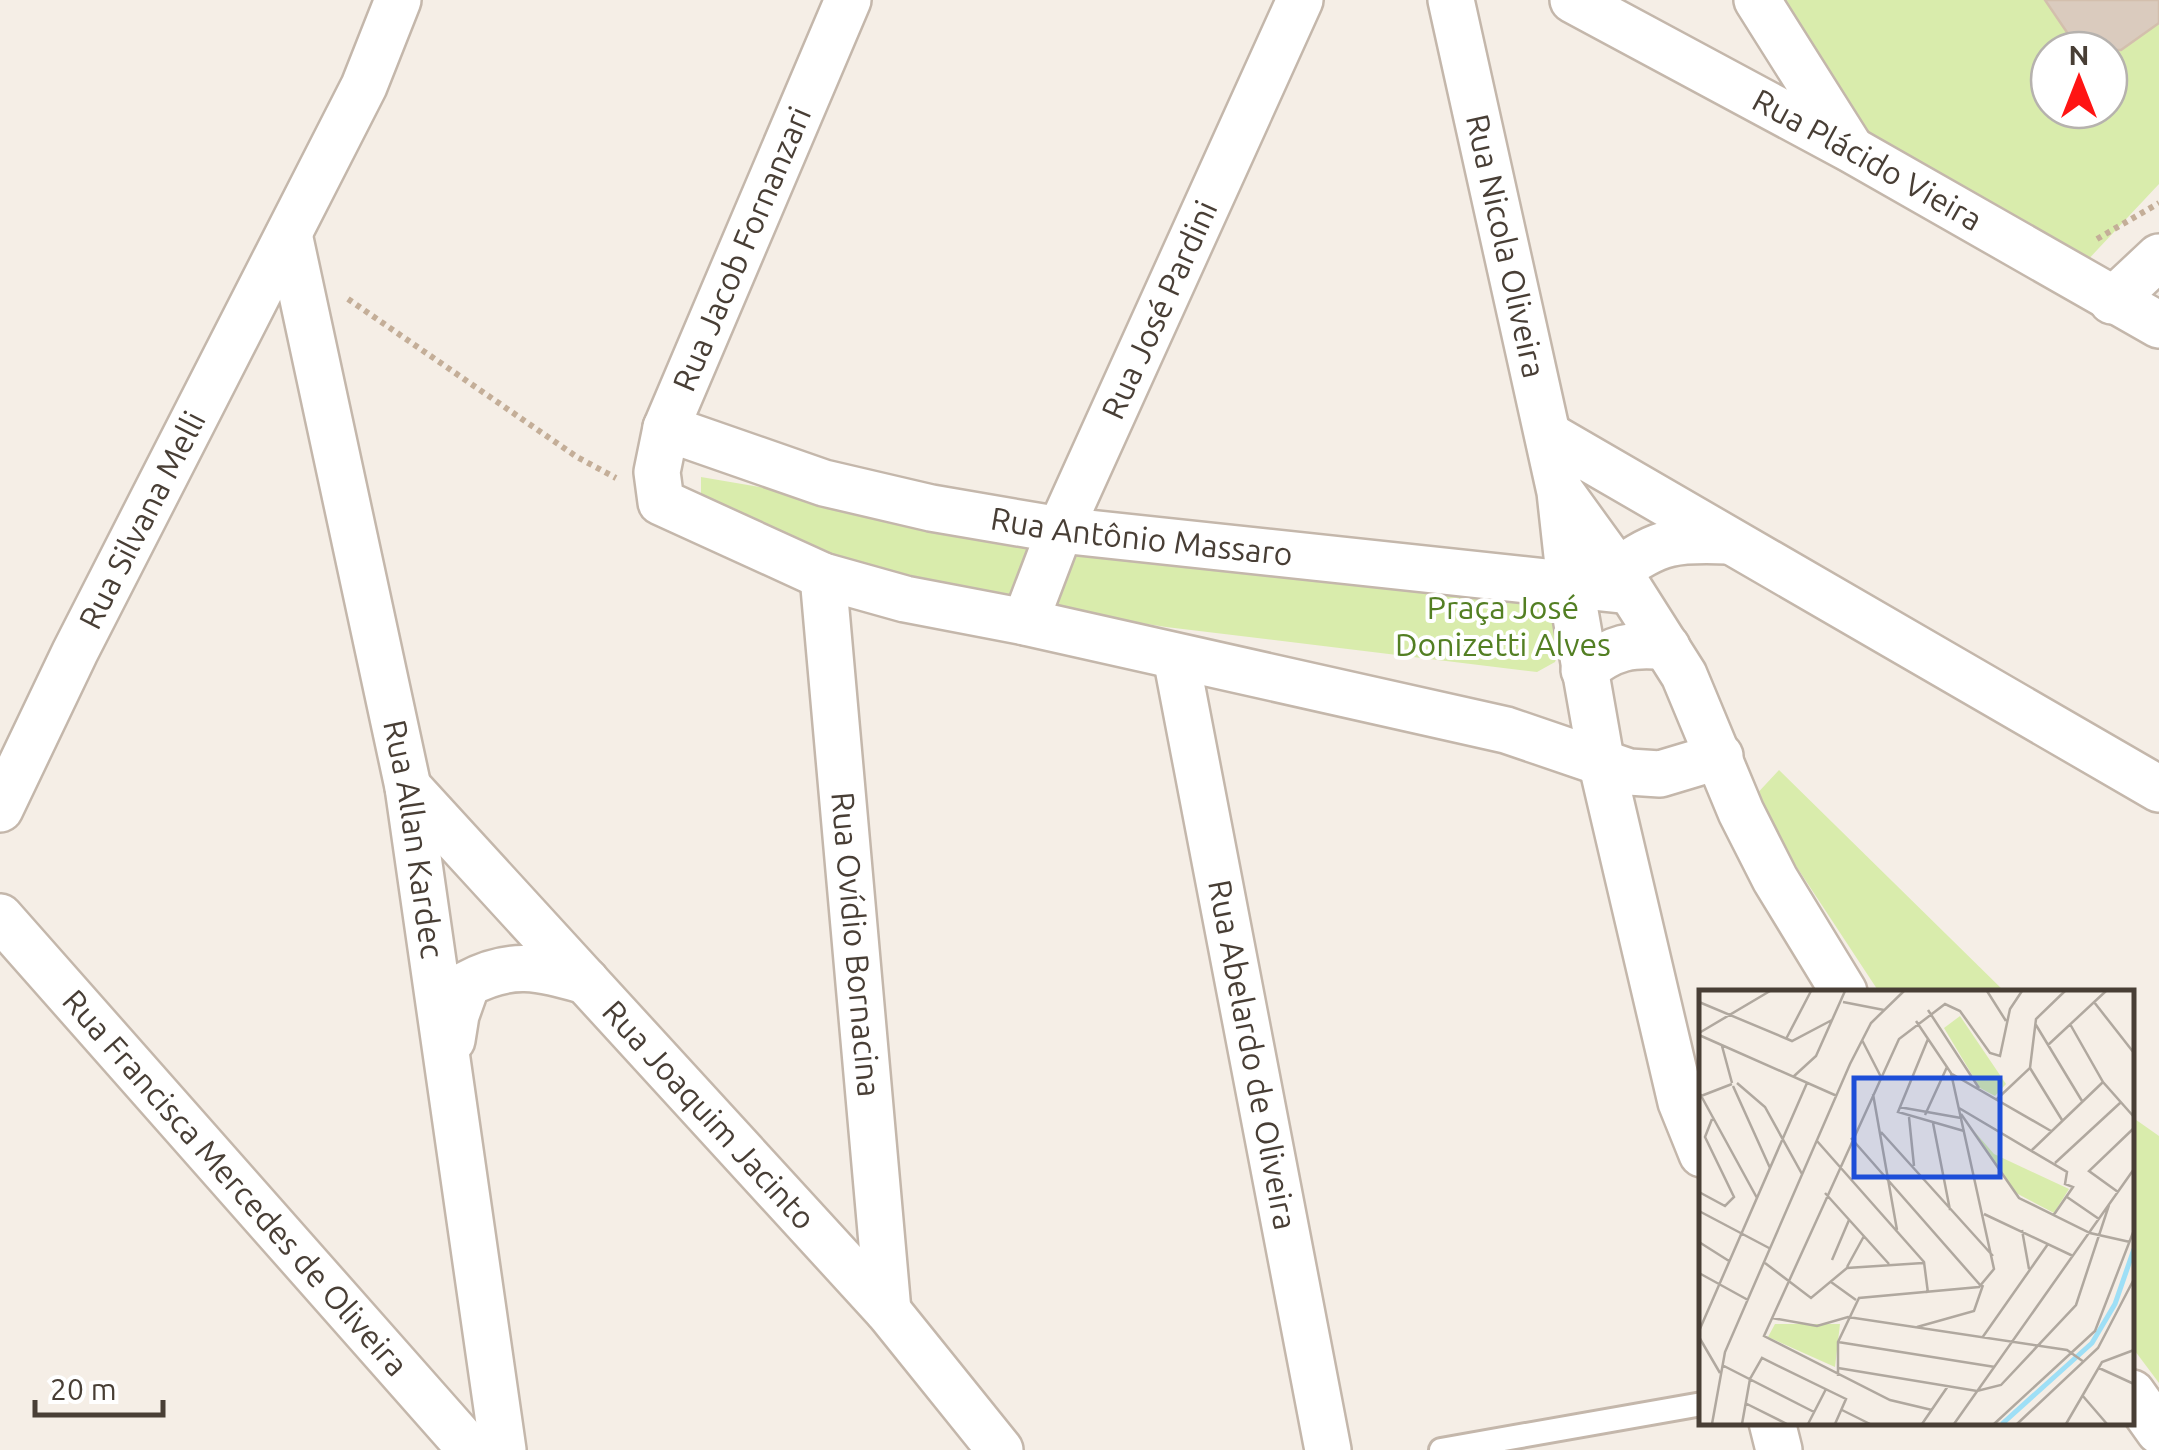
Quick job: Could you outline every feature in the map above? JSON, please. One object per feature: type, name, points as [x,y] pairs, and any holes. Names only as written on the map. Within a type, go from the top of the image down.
[{"type":"street","name":"Rua Silvana Melli","points":[[0,808],[74,652],[364,86],[398,0]]},
{"type":"street","name":"Rua Jacob Fornanzari","points":[[661,502],[656,472],[666,428],[848,0]]},
{"type":"street","name":"Rua José Pardini","points":[[1025,622],[1060,530],[1300,0]]},
{"type":"street","name":"Rua Nicola Oliveira","points":[[1451,0],[1560,492],[1570,583],[1602,764],[1681,1102],[1699,1147]]},
{"type":"street","name":"Rua Plácido Vieira","points":[[1573,0],[1852,150],[2159,325]]},
{"type":"street","points":[[1757,0],[1852,150]]},
{"type":"street","name":"Rua Allan Kardec","points":[[289,234],[408,787],[503,1450]]},
{"type":"street","points":[[2112,301],[2159,256]]},
{"type":"street","name":"Rua Antônio Massaro","points":[[666,428],[824,483],[931,508],[1060,530],[1570,583],[1624,581]]},
{"type":"street","points":[[1548,436],[2159,789]]},
{"type":"street","name":"Rua Nicola Oliveira","points":[[1560,492],[1668,647],[1775,879],[1843,990]]},
{"type":"street","points":[[661,502],[823,576],[905,599],[1025,622],[1506,730],[1629,772],[1660,774],[1720,756]]},
{"type":"street","points":[[1624,581],[1640,554],[1666,541],[1730,541]]},
{"type":"street","name":"Rua Ovídio Bornacina","points":[[823,576],[888,1311]]},
{"type":"street","points":[[1584,670],[1620,646],[1668,647]]},
{"type":"street","name":"Rua Abelardo de Oliveira","points":[[1176,657],[1328,1450]]},
{"type":"street","name":"Rua Joaquim Jacinto","points":[[408,787],[888,1311],[1000,1450]]},
{"type":"street","name":"Rua Francisca Mercedes de Oliveira","points":[[0,917],[471,1450]]},
{"type":"street","points":[[448,1068],[456,1015],[466,984],[492,970],[533,966],[586,981]]},
{"type":"street","points":[[2134,1396],[2159,1431]]},
{"type":"street","points":[[1773,1425],[1779,1450]]},
{"type":"lane","points":[[1442,1450],[1699,1405]]},
{"type":"path","points":[[2081,248],[2159,203]]},
{"type":"path","points":[[340,293],[577,457],[661,502]]},
{"type":"green space","points":[[1782,0],[2159,0],[2159,184],[2083,265],[1867,143]]},
{"type":"green space","name":"Praça José Donizetti Alves","points":[[701,477],[1036,534],[1546,590],[1566,634],[1555,662],[1537,672],[1166,627],[1020,604],[824,559],[701,495]]},
{"type":"green space","points":[[1779,770],[2003,990],[1878,990],[1752,799]]},
{"type":"green space","points":[[2134,1118],[2159,1136],[2159,1383],[2134,1350]]},
{"type":"building","points":[[2045,0],[2159,0],[2159,23],[2129,44],[2129,30],[2065,30]]}]
